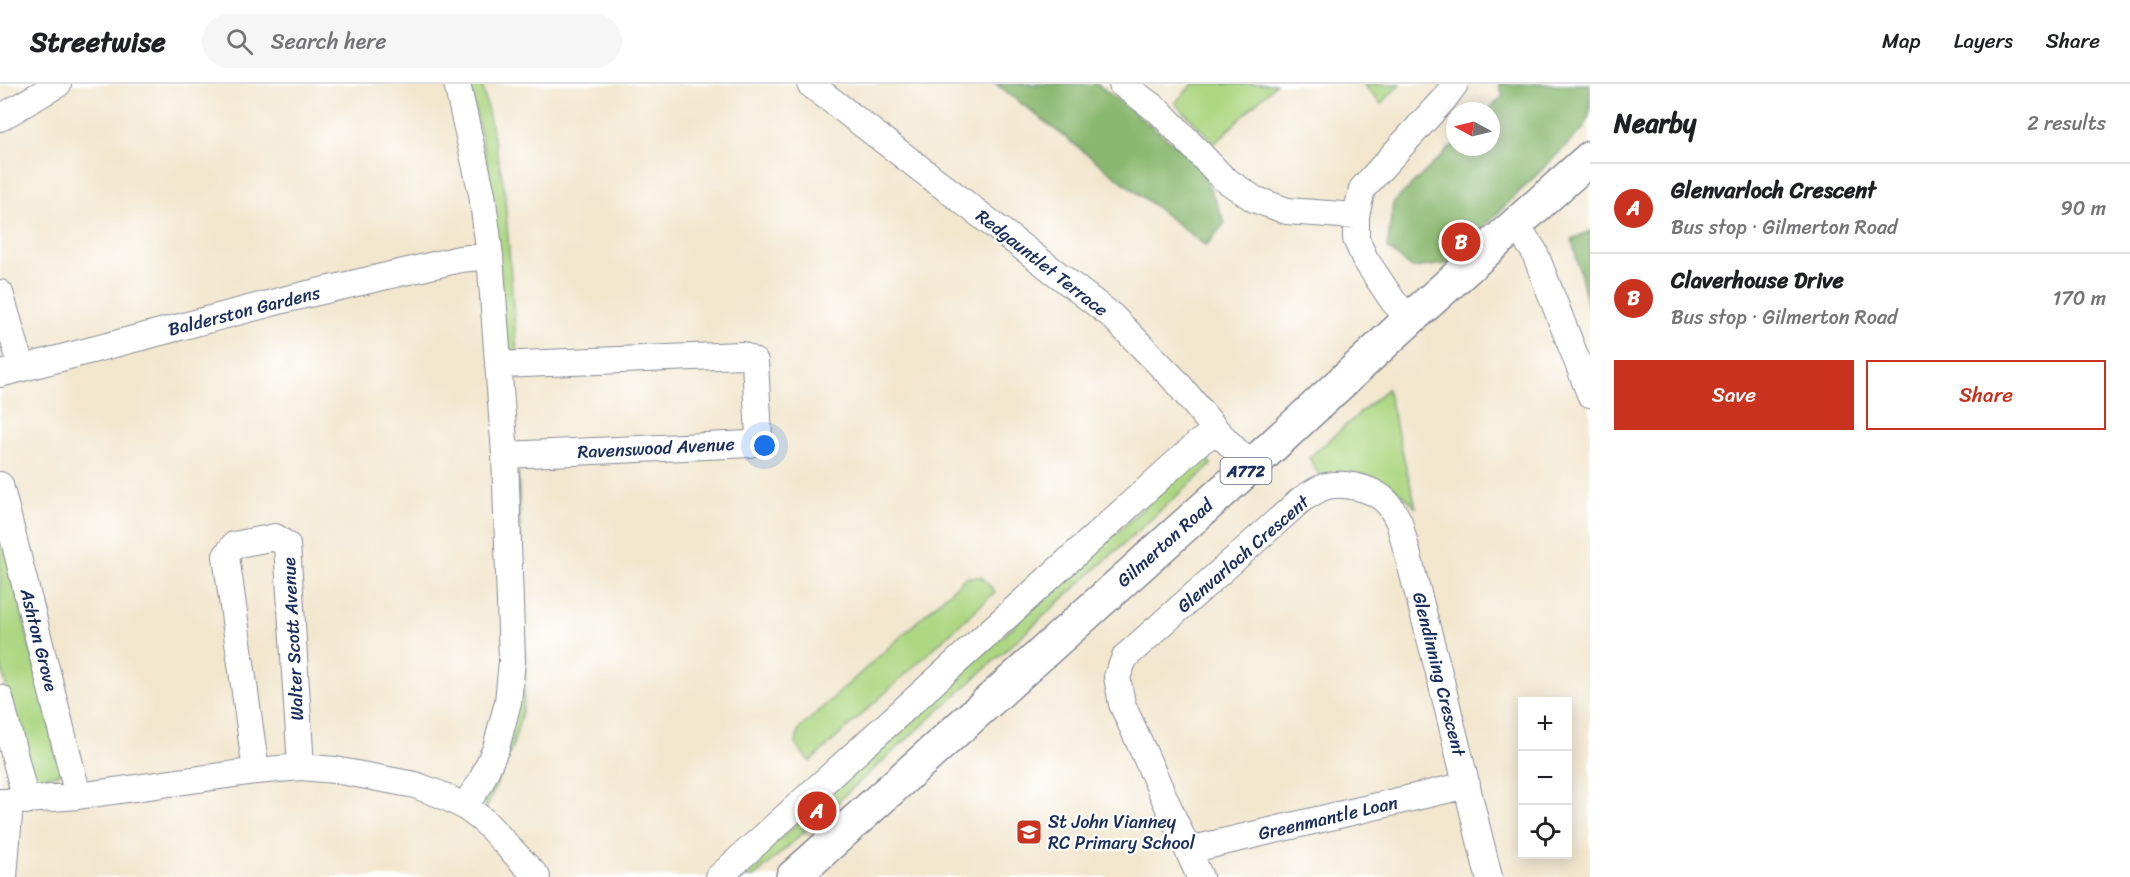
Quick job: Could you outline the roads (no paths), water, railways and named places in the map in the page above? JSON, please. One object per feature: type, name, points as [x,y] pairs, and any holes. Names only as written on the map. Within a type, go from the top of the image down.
[{"type":"main road","name":"Gilmerton Road","points":[[793,877],[1590,158]]},
{"type":"street","points":[[0,118],[58,84]]},
{"type":"street","points":[[457,84],[482,194],[490,256],[505,455],[512,660],[508,702],[496,748],[480,784],[464,806]]},
{"type":"street","name":"Redgauntlet Terrace","points":[[810,84],[1112,316],[1174,379],[1217,431],[1251,466]]},
{"type":"street","points":[[1122,84],[1160,112],[1223,178],[1254,199],[1287,211],[1356,216]]},
{"type":"street","points":[[1410,319],[1393,301],[1365,259],[1356,239],[1356,216],[1362,189],[1455,84]]},
{"type":"street","points":[[1516,225],[1534,251],[1590,394]]},
{"type":"street","name":"Balderston Gardens","points":[[11,371],[310,294],[460,259],[490,256]]},
{"type":"street","points":[[0,293],[11,371]]},
{"type":"street","name":"Ravenswood Avenue","points":[[498,365],[742,355],[755,362],[759,436],[750,444],[505,455]]},
{"type":"street","points":[[719,877],[1198,443],[1217,431]]},
{"type":"street","name":"Ashton Grove","points":[[0,484],[78,796]]},
{"type":"street","name":"Glenvarloch Crescent","points":[[1200,877],[1122,704],[1117,677],[1125,657],[1302,499],[1328,486],[1361,489]]},
{"type":"street","name":"Glendinning Crescent","points":[[1361,489],[1376,494],[1389,504],[1399,522],[1489,877]]},
{"type":"street","name":"Walter Scott Avenue","points":[[256,771],[226,556],[234,545],[275,537],[287,545],[301,767]]},
{"type":"street","points":[[0,698],[12,802],[4,877]]},
{"type":"street","points":[[12,802],[78,796],[256,771],[301,767],[335,770],[415,785],[464,806],[484,821],[537,877]]},
{"type":"street","name":"Greenmantle Loan","points":[[1189,850],[1467,785]]},
{"type":"place","name":"Claverhouse Drive","points":[[1461,242]]},
{"type":"place","name":"Glenvarloch Crescent","points":[[817,811]]},
{"type":"place","name":"St John Vianney RC Primary School","points":[[1029,832]]}]
